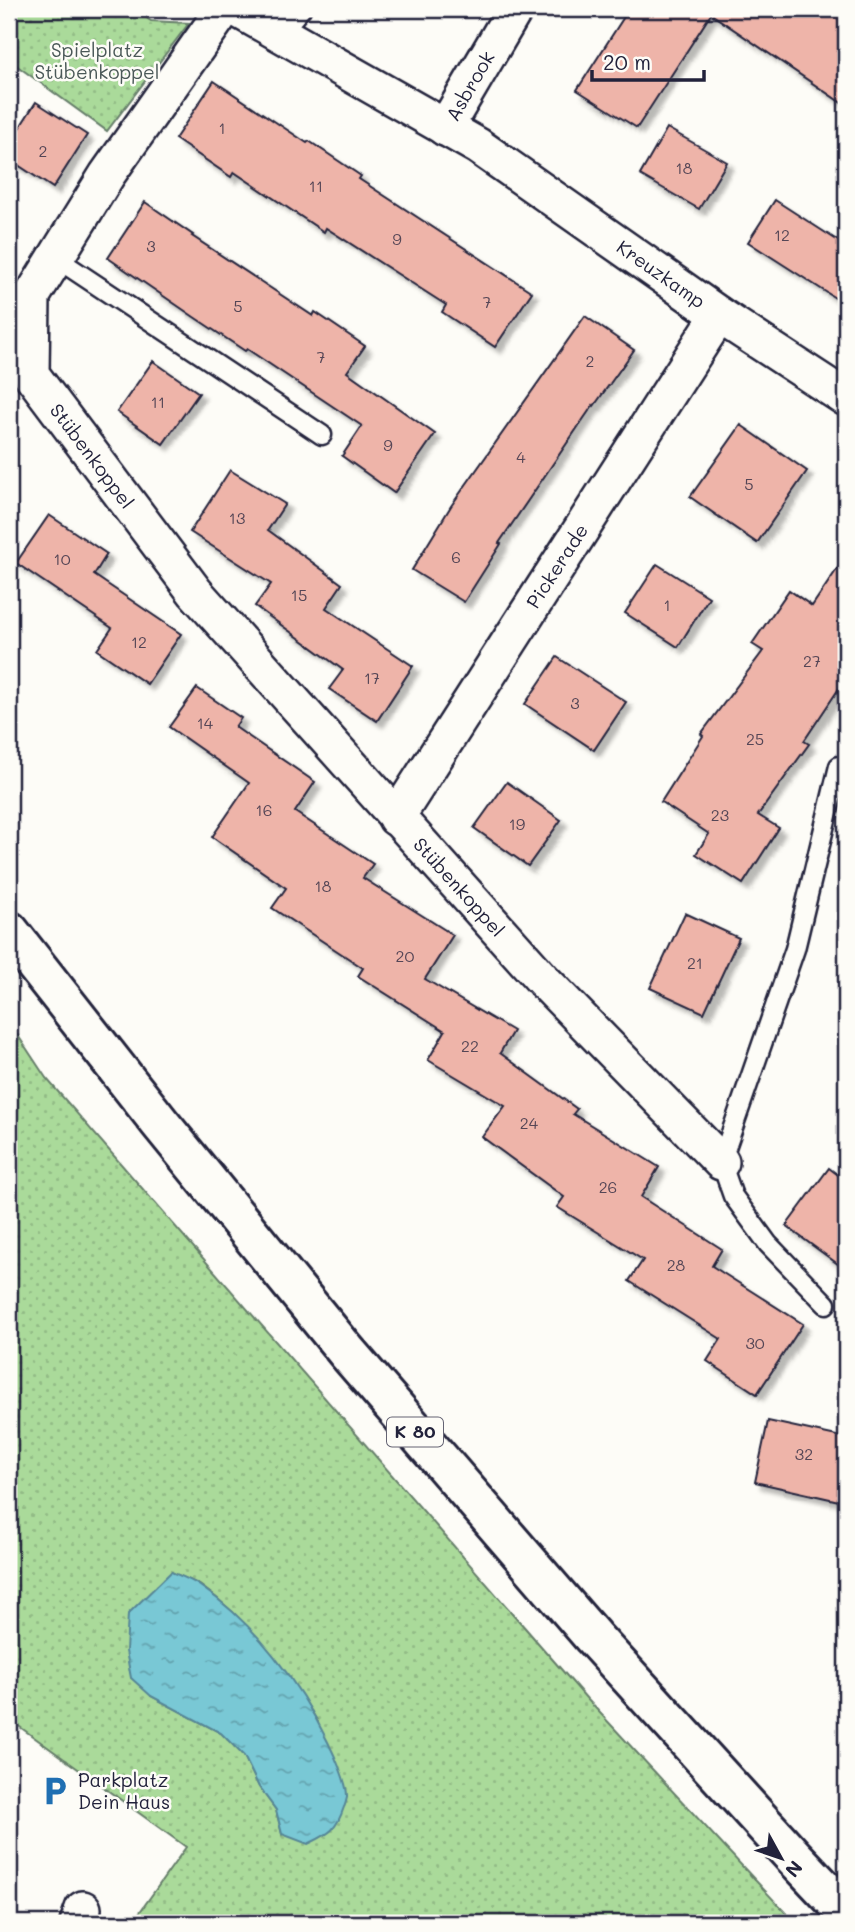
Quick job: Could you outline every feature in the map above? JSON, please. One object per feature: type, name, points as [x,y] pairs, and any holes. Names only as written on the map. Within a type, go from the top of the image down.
[{"type":"highway","name":"K 80","points":[[9,931],[160,1123],[346,1351],[593,1637],[846,1912]]},
{"type":"street","name":"Stübenkoppel","points":[[225,9],[107,175],[32,296],[31,374],[195,592],[544,981],[720,1162]]},
{"type":"street","points":[[237,9],[290,21],[446,128]]},
{"type":"street","name":"Asbrook","points":[[446,128],[515,9]]},
{"type":"street","name":"Kreuzkamp","points":[[446,128],[478,146],[719,315],[846,398]]},
{"type":"street","name":"Pickerade","points":[[396,818],[719,315]]},
{"type":"lane","points":[[56,258],[322,435]]},
{"type":"lane","points":[[826,1304],[768,1244],[733,1196],[720,1162],[795,949],[839,766]]},
{"type":"green space","name":"Spielplatz Stübenkoppel","points":[[9,9],[133,9],[151,21],[189,23],[107,131],[9,60]]},
{"type":"green space","points":[[9,1022],[46,1078],[587,1699],[795,1923],[132,1923],[186,1847],[13,1722],[9,1726]],"holes":[[[171,1572],[201,1586],[252,1631],[280,1666],[318,1722],[282,1834],[276,1810],[259,1787],[244,1756],[221,1733],[151,1696]]]},
{"type":"water","points":[[171,1572],[197,1584],[240,1618],[274,1656],[304,1698],[331,1747],[347,1797],[338,1821],[322,1837],[308,1844],[282,1834],[276,1810],[259,1787],[244,1756],[221,1733],[151,1696],[131,1678],[126,1651],[128,1614]]},
{"type":"building","points":[[629,9],[832,9],[846,19],[846,106],[711,14],[637,128],[577,90]]},
{"type":"building","points":[[214,81],[307,143],[309,141],[361,176],[359,179],[532,292],[495,347],[442,312],[446,305],[326,228],[324,232],[234,172],[231,177],[175,139]]},
{"type":"building","points":[[36,102],[87,135],[53,188],[9,159],[9,144]]},
{"type":"building","points":[[667,128],[727,162],[699,209],[640,175]]},
{"type":"building","points":[[775,200],[846,246],[846,305],[748,242]]},
{"type":"building","points":[[145,202],[313,316],[315,312],[365,346],[347,372],[435,434],[394,493],[342,456],[362,426],[108,258]]},
{"type":"building","points":[[585,316],[634,350],[499,543],[501,544],[464,602],[412,570],[451,506]]},
{"type":"building","points":[[153,361],[199,393],[163,444],[117,412]]},
{"type":"building","points":[[741,425],[807,471],[757,543],[690,497]]},
{"type":"building","points":[[230,470],[285,504],[268,530],[342,584],[326,608],[413,666],[377,721],[329,689],[343,670],[255,606],[271,584],[190,532]]},
{"type":"building","points":[[49,515],[107,554],[94,575],[181,634],[147,684],[97,650],[112,628],[16,563]]},
{"type":"building","points":[[846,556],[846,678],[804,741],[809,744],[758,815],[779,828],[743,884],[696,854],[709,834],[661,802],[703,736],[701,734],[763,651],[752,644],[789,590],[812,606]]},
{"type":"building","points":[[657,564],[709,597],[678,647],[625,613]]},
{"type":"building","points":[[557,657],[626,702],[594,750],[525,704]]},
{"type":"building","points":[[197,688],[241,718],[235,727],[315,782],[295,812],[373,864],[363,878],[453,935],[425,979],[513,1031],[500,1053],[577,1109],[573,1114],[659,1167],[641,1197],[722,1249],[712,1266],[803,1324],[757,1394],[707,1361],[721,1339],[629,1281],[643,1260],[557,1207],[564,1197],[482,1137],[505,1106],[428,1060],[445,1031],[358,976],[363,968],[272,908],[286,888],[212,837],[249,783],[169,727]]},
{"type":"building","points":[[507,782],[561,820],[528,866],[474,828]]},
{"type":"building","points":[[685,913],[739,938],[704,1013],[650,988]]},
{"type":"building","points":[[829,1168],[846,1181],[846,1270],[786,1226]]},
{"type":"building","points":[[768,1421],[846,1438],[846,1470],[839,1501],[755,1482]]},
{"type":"place","name":"Parkplatz Dein Haus","points":[[55,1791]]}]
